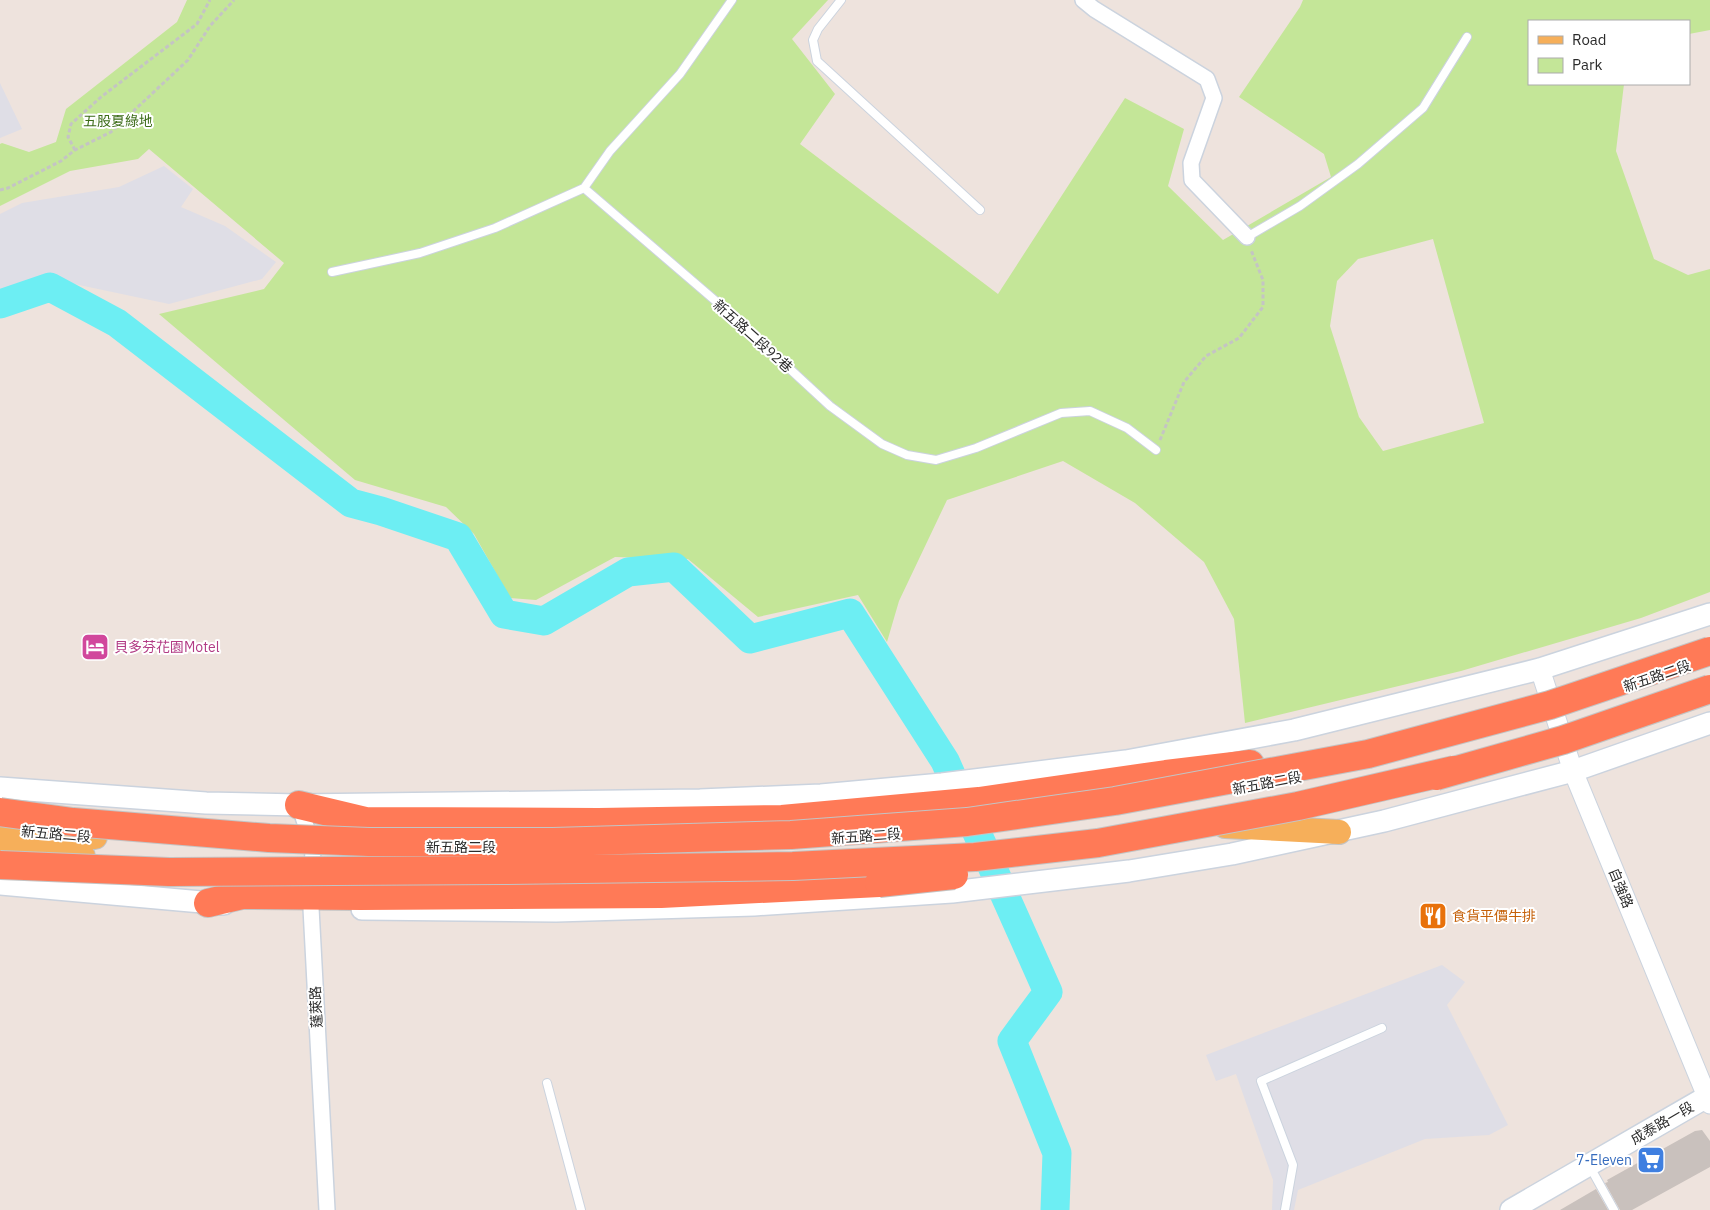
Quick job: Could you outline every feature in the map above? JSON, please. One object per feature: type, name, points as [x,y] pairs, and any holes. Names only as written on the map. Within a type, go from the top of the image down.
[{"type":"highway","points":[[0,812],[73,822],[269,838],[369,842],[553,842],[791,836],[967,822],[1115,801],[1368,754],[1550,704],[1710,651]]},
{"type":"highway","points":[[208,903],[242,895],[311,902],[661,894],[879,883],[1102,858],[1182,845],[1301,819],[1454,770],[1563,740],[1710,689]]},
{"type":"highway","points":[[299,805],[366,820],[598,822],[782,818],[989,800],[1166,774],[1294,759],[1441,735]]},
{"type":"highway","points":[[0,864],[169,872],[501,870],[793,866],[974,856],[1098,843],[1298,806],[1454,770]]},
{"type":"main road","points":[[0,788],[206,803],[299,805],[700,800],[821,795],[942,784],[1126,761],[1294,730],[1540,669],[1710,614]]},
{"type":"main road","name":"新五路二段","points":[[0,829],[79,836],[168,850],[313,857],[793,860],[1019,842],[1287,800],[1373,781],[1556,721],[1710,657]]},
{"type":"main road","name":"新五路二段","points":[[313,857],[696,846],[968,829],[1146,805],[1370,762],[1556,721],[1710,679]]},
{"type":"main road","points":[[311,902],[556,912],[754,906],[952,892],[1129,871],[1232,854],[1339,832],[1574,771],[1710,723]]},
{"type":"main road","points":[[1149,823],[1339,832]]},
{"type":"main road","name":"新五路二段","points":[[0,849],[77,856],[168,850]]},
{"type":"main road","points":[[0,884],[208,903]]},
{"type":"main road","name":"成泰路一段","points":[[1510,1210],[1709,1098]]},
{"type":"street","points":[[1083,0],[1094,9],[1207,79],[1214,98],[1191,163],[1192,180],[1246,238]]},
{"type":"street","name":"自強路","points":[[1540,669],[1574,771],[1709,1098]]},
{"type":"street","name":"蓬萊路","points":[[299,805],[313,857],[311,902],[327,1210]]},
{"type":"lane","points":[[332,272],[420,253],[496,228],[584,188],[610,151],[680,74],[732,0]]},
{"type":"lane","points":[[841,0],[818,30],[813,40],[817,61],[980,210]]},
{"type":"lane","points":[[1246,238],[1300,206],[1351,170],[1423,108],[1466,37]]},
{"type":"lane","name":"新五路二段92巷","points":[[584,188],[725,309],[830,406],[882,444],[907,454],[936,460],[976,448],[1061,413],[1090,411],[1127,428],[1156,450]]},
{"type":"lane","points":[[1286,1210],[1293,1165],[1261,1081],[1382,1028]]},
{"type":"lane","points":[[547,1083],[581,1210]]},
{"type":"lane","points":[[1589,1166],[1614,1210]]},
{"type":"path","points":[[75,150],[68,137],[71,124],[102,97],[197,24],[210,0]]},
{"type":"path","points":[[0,190],[8,188],[61,161],[75,150],[111,132],[188,60],[210,26],[234,0]]},
{"type":"path","points":[[1156,450],[1184,382],[1206,356],[1239,338],[1263,307],[1264,280],[1246,238]]},
{"type":"shaded area","points":[[0,83],[22,129],[0,138]]},
{"type":"shaded area","points":[[164,166],[193,189],[181,207],[225,226],[276,262],[262,279],[169,304],[46,278],[0,292],[0,214],[22,203],[119,187]]},
{"type":"shaded area","points":[[1442,965],[1465,982],[1447,1005],[1508,1125],[1489,1135],[1425,1139],[1298,1190],[1294,1210],[1272,1210],[1273,1180],[1236,1074],[1216,1081],[1206,1055]]},
{"type":"green space","name":"五股夏綠地","points":[[187,0],[828,0],[792,39],[835,94],[800,144],[998,294],[1125,98],[1184,129],[1168,186],[1223,240],[1331,177],[1324,154],[1239,97],[1303,0],[1710,0],[1710,30],[1690,34],[1690,20],[1528,20],[1528,85],[1624,85],[1616,151],[1654,259],[1688,275],[1710,269],[1710,592],[1641,618],[1461,671],[1245,723],[1234,619],[1204,562],[1135,503],[1063,461],[947,500],[899,601],[887,642],[858,595],[758,617],[688,559],[615,557],[536,600],[510,598],[474,534],[446,507],[355,480],[159,314],[264,289],[284,263],[149,149],[138,159],[70,171],[0,206],[0,144],[29,152],[56,142],[66,109],[177,22]],"holes":[[[1433,239],[1484,423],[1383,451],[1359,417],[1330,326],[1337,281],[1358,259]]]},
{"type":"building","points":[[1702,1130],[1710,1141],[1710,1167],[1632,1210],[1620,1210],[1605,1183],[1608,1182],[1607,1180],[1695,1131]]},
{"type":"building","points":[[1596,1189],[1608,1210],[1560,1210]]},
{"type":"waterway","points":[[0,304],[50,287],[117,323],[351,503],[458,537],[504,614],[544,621],[628,572],[674,567],[750,639],[850,613],[945,761],[1048,992],[1012,1041],[1057,1153],[1055,1210]]},
{"type":"place","name":"貝多芬花園Motel","points":[[95,647]]},
{"type":"place","name":"食貨平價牛排","points":[[1433,916]]},
{"type":"place","name":"7-Eleven","points":[[1651,1160]]}]
